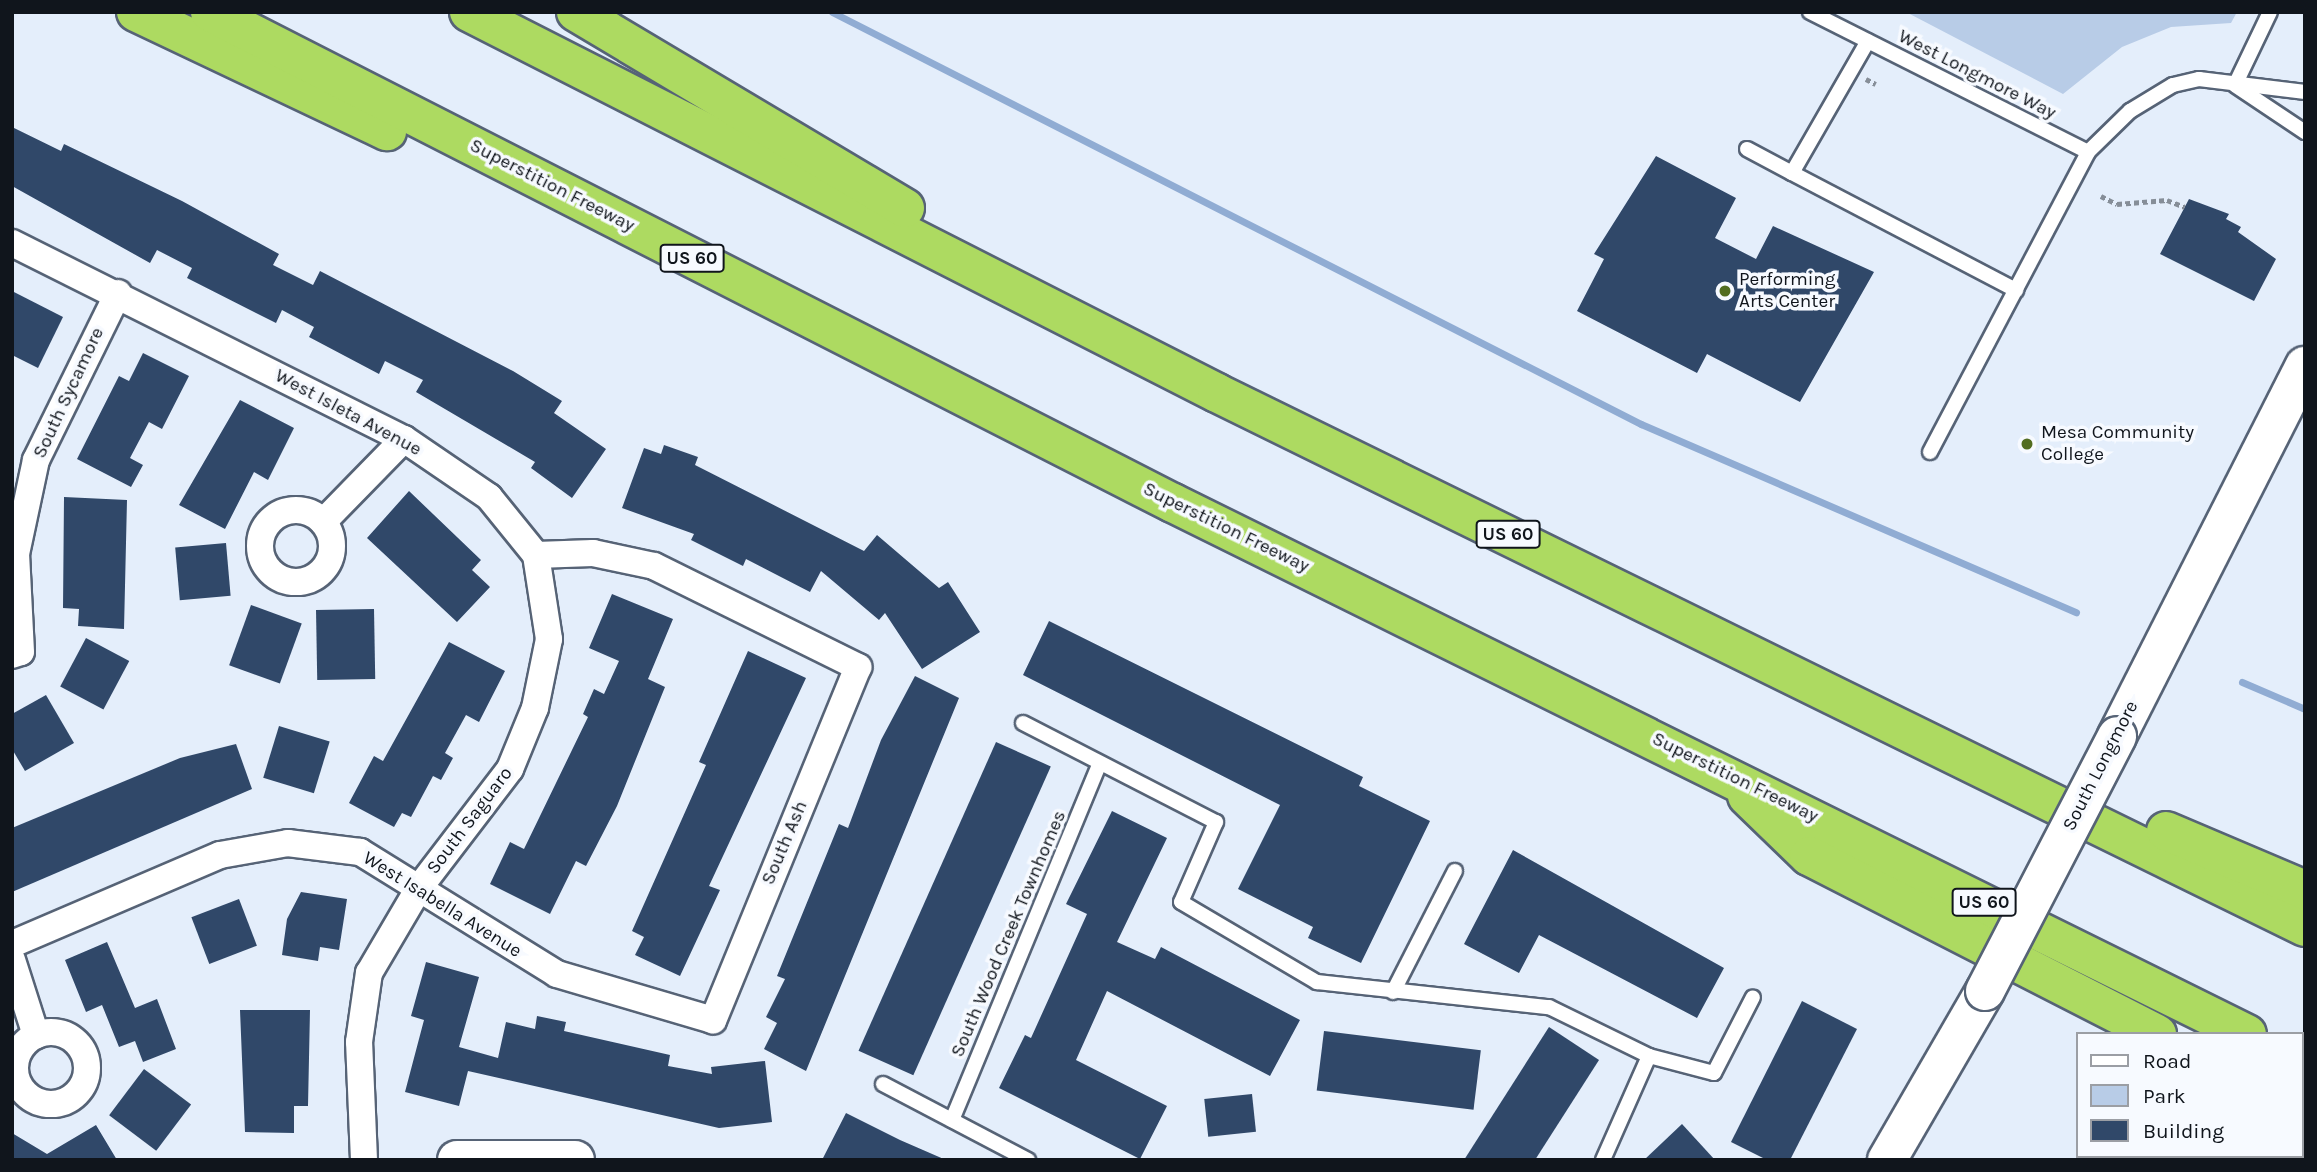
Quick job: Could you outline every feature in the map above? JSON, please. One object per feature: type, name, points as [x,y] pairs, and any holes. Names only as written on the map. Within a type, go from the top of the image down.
[{"type":"highway","points":[[136,12],[1173,503]]},
{"type":"highway","name":"Superstition Freeway","points":[[210,12],[1173,503],[1721,770],[2243,1032]]},
{"type":"highway","name":"US 60","points":[[469,12],[1217,393],[1800,675],[2305,927]]},
{"type":"highway","points":[[576,12],[1217,393]]},
{"type":"highway","points":[[1800,675],[2305,890]]},
{"type":"highway","points":[[1721,770],[1809,856],[2154,1032]]},
{"type":"street","name":"West Isleta Avenue","points":[[12,243],[118,293],[404,439],[489,498],[536,555]]},
{"type":"street","name":"South Sycamore","points":[[12,655],[21,652],[16,554],[36,460],[118,293]]},
{"type":"street","name":"South Longmore","points":[[1887,1160],[1942,1075],[2305,366]]},
{"type":"street","points":[[323,522],[404,439]]},
{"type":"street","name":"South Ash","points":[[536,555],[593,553],[654,566],[858,667],[713,1020]]},
{"type":"street","name":"South Saguaro","points":[[364,1160],[359,1042],[369,973],[419,888],[510,769],[535,708],[549,639],[536,555]]},
{"type":"street","name":"West Isabella Avenue","points":[[12,944],[220,855],[288,843],[360,852],[557,974],[713,1020]]},
{"type":"street","points":[[12,960],[36,1035]]},
{"type":"street","points":[[457,1160],[575,1160]]},
{"type":"lane","name":"West Longmore Way","points":[[1810,12],[2088,152]]},
{"type":"lane","points":[[2235,85],[2270,12]]},
{"type":"lane","points":[[1793,173],[1868,41]]},
{"type":"lane","points":[[1930,452],[2088,152],[2130,111],[2173,85],[2199,79],[2305,92]]},
{"type":"lane","points":[[2235,85],[2305,132]]},
{"type":"lane","points":[[1747,149],[2016,290]]},
{"type":"lane","points":[[1023,723],[1216,822],[1181,902],[1317,982],[1549,1007],[1649,1056],[1714,1073],[1753,997]]},
{"type":"lane","name":"South Wood Creek Townhomes","points":[[952,1120],[1100,763]]},
{"type":"lane","points":[[1394,992],[1455,871]]},
{"type":"lane","points":[[1603,1160],[1649,1056]]},
{"type":"lane","points":[[883,1084],[1028,1160]]},
{"type":"path","points":[[1865,79],[1875,84]]},
{"type":"path","points":[[2101,196],[2117,204],[2167,200],[2185,207]]},
{"type":"green space","points":[[1906,12],[2237,12],[2231,23],[2171,27],[2122,47],[2063,94]]},
{"type":"building","points":[[12,127],[61,151],[64,144],[182,201],[279,254],[273,265],[313,285],[320,271],[513,371],[562,401],[554,413],[606,449],[572,498],[531,468],[535,462],[416,392],[423,380],[385,361],[379,374],[309,337],[314,327],[282,310],[276,323],[187,278],[192,268],[157,250],[150,263],[12,186]]},
{"type":"building","name":"Performing Arts Center","points":[[1656,156],[1736,198],[1715,238],[1756,259],[1773,226],[1874,272],[1800,402],[1707,354],[1697,373],[1577,311],[1604,259],[1594,254]]},
{"type":"building","points":[[2189,199],[2229,214],[2226,219],[2241,227],[2238,232],[2276,259],[2254,301],[2160,254]]},
{"type":"building","points":[[12,291],[63,317],[38,368],[12,355]]},
{"type":"building","points":[[143,353],[189,376],[162,429],[149,422],[130,458],[143,465],[131,487],[77,459],[119,376],[129,381]]},
{"type":"building","points":[[240,400],[294,428],[268,480],[254,472],[225,529],[179,505]]},
{"type":"building","points":[[664,445],[698,457],[695,465],[864,551],[877,535],[939,588],[948,582],[980,632],[922,669],[885,613],[879,620],[821,571],[810,592],[746,559],[743,566],[691,540],[694,534],[622,508],[644,448],[661,454]]},
{"type":"building","points":[[409,491],[481,560],[472,570],[490,587],[457,622],[367,538]]},
{"type":"building","points":[[64,497],[127,500],[124,629],[78,626],[79,609],[63,608]]},
{"type":"building","points":[[226,543],[231,596],[180,600],[175,547]]},
{"type":"building","points":[[612,594],[673,619],[648,679],[665,687],[617,806],[586,866],[576,861],[550,914],[490,884],[510,842],[524,849],[588,717],[583,714],[594,689],[604,694],[619,661],[589,648]]},
{"type":"building","points":[[251,605],[302,623],[280,684],[229,665]]},
{"type":"building","points":[[374,609],[375,679],[317,680],[316,610]]},
{"type":"building","points":[[1049,621],[1363,777],[1359,786],[1430,821],[1361,963],[1308,938],[1313,927],[1238,889],[1280,805],[1023,675]]},
{"type":"building","points":[[86,638],[129,661],[103,710],[60,687]]},
{"type":"building","points":[[449,642],[505,671],[479,722],[466,715],[445,753],[453,758],[441,780],[433,776],[411,817],[402,813],[394,827],[349,803],[374,756],[383,761]]},
{"type":"building","points":[[748,651],[806,678],[709,886],[720,890],[680,976],[635,955],[644,937],[632,931],[706,765],[699,762]]},
{"type":"building","points":[[915,676],[959,698],[806,1071],[764,1049],[777,1023],[766,1017],[785,979],[777,976],[839,824],[848,828],[881,740]]},
{"type":"building","points":[[46,695],[74,743],[25,771],[12,749],[12,714]]},
{"type":"building","points":[[279,726],[330,741],[314,793],[263,778]]},
{"type":"building","points":[[996,742],[1051,766],[913,1075],[859,1051]]},
{"type":"building","points":[[236,744],[252,789],[12,892],[12,828],[180,758]]},
{"type":"building","points":[[1112,811],[1167,838],[1117,942],[1155,959],[1161,947],[1300,1020],[1270,1076],[1107,991],[1076,1060],[1167,1106],[1140,1159],[999,1088],[1025,1035],[1031,1038],[1087,914],[1066,904]]},
{"type":"building","points":[[1513,850],[1724,968],[1697,1018],[1539,935],[1519,973],[1464,944]]},
{"type":"building","points":[[301,892],[347,899],[339,950],[320,947],[318,961],[282,955],[287,919]]},
{"type":"building","points":[[239,899],[257,946],[209,964],[191,917]]},
{"type":"building","points":[[107,942],[135,1008],[157,999],[176,1049],[143,1062],[135,1041],[119,1047],[102,1005],[86,1012],[65,960]]},
{"type":"building","points":[[426,962],[479,977],[459,1047],[498,1058],[506,1022],[535,1029],[537,1016],[566,1022],[564,1031],[670,1055],[668,1066],[712,1074],[711,1067],[765,1061],[772,1122],[719,1128],[468,1071],[459,1106],[405,1092],[424,1020],[411,1016]]},
{"type":"building","points":[[1802,1001],[1857,1029],[1790,1160],[1767,1160],[1731,1142]]},
{"type":"building","points":[[240,1010],[310,1010],[308,1106],[294,1106],[294,1133],[245,1132]]},
{"type":"building","points":[[1549,1027],[1599,1060],[1535,1160],[1464,1160]]},
{"type":"building","points":[[1324,1031],[1481,1050],[1474,1110],[1317,1091]]},
{"type":"building","points":[[144,1069],[191,1105],[156,1151],[109,1115]]},
{"type":"building","points":[[1252,1094],[1256,1132],[1208,1137],[1204,1099]]},
{"type":"building","points":[[846,1113],[900,1140],[946,1160],[822,1160]]},
{"type":"building","points":[[1682,1124],[1715,1160],[1644,1160]]},
{"type":"building","points":[[96,1125],[117,1160],[12,1160],[12,1133],[47,1154]]},
{"type":"waterway","points":[[832,12],[1641,424],[2076,612]]},
{"type":"waterway","points":[[2242,682],[2305,709]]},
{"type":"place","name":"Performing Arts Center","points":[[1725,291]]},
{"type":"place","name":"Mesa Community College","points":[[2027,444]]}]
